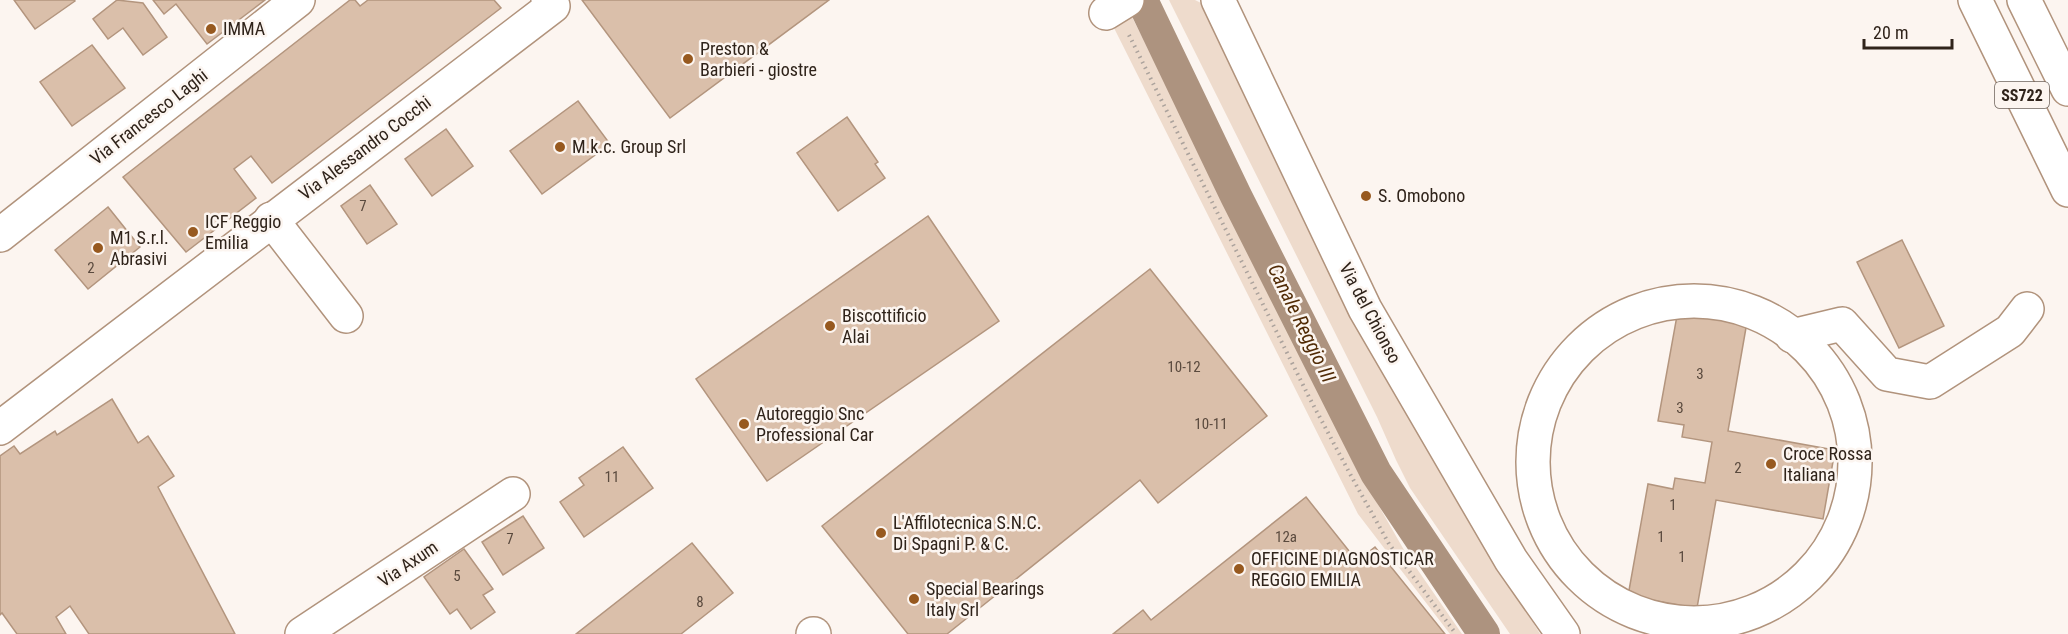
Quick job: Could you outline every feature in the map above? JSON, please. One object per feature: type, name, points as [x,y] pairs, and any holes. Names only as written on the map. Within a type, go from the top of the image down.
[{"type":"main road","name":"Via Francesco Laghi","points":[[0,235],[298,0]]},
{"type":"main road","name":"Via Alessandro Cocchi","points":[[0,428],[553,6],[548,0]]},
{"type":"main road","name":"Via del Chionso","points":[[1218,0],[1365,309],[1505,551],[1556,622],[1587,634]]},
{"type":"main road","name":"SS722","points":[[1975,0],[2068,190]]},
{"type":"main road","name":"SS722","points":[[2025,0],[2068,89]]},
{"type":"main road","points":[[271,219],[346,316]]},
{"type":"main road","points":[[1679,301],[1725,303],[1770,319],[1792,336],[1812,350],[1841,394],[1856,444],[1853,496],[1834,545],[1801,585],[1756,613],[1705,624],[1653,619],[1604,597],[1566,562],[1541,515],[1532,464],[1540,412],[1564,366],[1595,334],[1633,312],[1679,301]]},
{"type":"main road","points":[[1792,336],[1842,324],[1887,374],[1930,382],[2010,331],[2026,309]]},
{"type":"main road","name":"Via Axum","points":[[302,634],[513,494]]},
{"type":"path","points":[[1118,6],[1309,397],[1349,472],[1389,544],[1456,634]]},
{"type":"shaded area","points":[[1169,0],[1195,0],[1203,4],[1317,247],[1429,454],[1540,634],[1510,634],[1410,488],[1377,417]]},
{"type":"shaded area","points":[[1132,17],[1368,487],[1404,550],[1462,634],[1450,634],[1358,514],[1113,26]]},
{"type":"building","points":[[14,0],[74,0],[75,1],[35,29]]},
{"type":"building","points":[[117,0],[143,3],[167,37],[143,55],[123,28],[108,39],[93,19]]},
{"type":"building","name":"IMMA","points":[[153,0],[265,0],[207,44],[176,4],[164,14]]},
{"type":"building","points":[[350,0],[355,0],[360,6],[368,0],[494,0],[501,8],[272,183],[251,156],[234,169],[256,198],[186,252],[123,177]]},
{"type":"building","name":"Preston & Barbieri - giostre","points":[[582,0],[829,0],[670,118]]},
{"type":"building","points":[[92,45],[125,88],[72,126],[40,82]]},
{"type":"building","name":"M.k.c. Group Srl","points":[[578,101],[610,144],[542,194],[510,151]]},
{"type":"building","points":[[847,117],[878,162],[875,164],[885,178],[838,211],[797,153]]},
{"type":"building","points":[[446,129],[473,166],[432,196],[405,159]]},
{"type":"building","points":[[370,185],[397,224],[367,244],[341,206]]},
{"type":"building","name":"M1 S.r.l. Abrasivi","points":[[108,207],[140,247],[88,289],[55,250]]},
{"type":"building","points":[[928,216],[999,321],[767,481],[696,379]]},
{"type":"building","points":[[1902,240],[1944,326],[1899,348],[1857,262]]},
{"type":"building","points":[[1150,269],[1267,416],[1158,503],[1140,480],[947,634],[908,634],[822,526]]},
{"type":"building","name":"Croce Rossa Italiana","points":[[1678,310],[1747,322],[1728,431],[1835,450],[1823,519],[1716,500],[1697,608],[1628,596],[1648,484],[1673,489],[1675,478],[1705,483],[1712,442],[1682,437],[1684,425],[1658,421]]},
{"type":"building","points":[[112,399],[138,443],[148,436],[174,476],[158,487],[235,634],[89,634],[70,606],[56,617],[66,634],[17,634],[2,613],[0,615],[0,456],[14,446],[20,454],[55,431],[57,435]]},
{"type":"building","points":[[623,447],[653,488],[584,537],[560,502],[584,485],[579,478]]},
{"type":"building","points":[[1306,497],[1357,561],[1375,547],[1445,634],[1113,634],[1143,610],[1151,620]]},
{"type":"building","points":[[523,516],[544,548],[503,575],[482,542]]},
{"type":"building","points":[[692,543],[733,593],[681,634],[576,634]]},
{"type":"building","points":[[464,549],[493,589],[483,595],[495,612],[471,629],[457,609],[450,614],[424,577]]},
{"type":"waterway","name":"Canale Reggio III","points":[[1142,0],[1236,196],[1376,473],[1484,634]]},
{"type":"place","name":"IMMA","points":[[211,29]]},
{"type":"place","name":"Preston & Barbieri - giostre","points":[[688,59]]},
{"type":"place","name":"M.k.c. Group Srl","points":[[560,147]]},
{"type":"place","name":"S. Omobono","points":[[1366,196]]},
{"type":"place","name":"ICF Reggio Emilia","points":[[193,232]]},
{"type":"place","name":"M1 S.r.l. Abrasivi","points":[[98,248]]},
{"type":"place","name":"Biscottificio Alai","points":[[830,326]]},
{"type":"place","name":"Autoreggio Snc Professional Car","points":[[744,424]]},
{"type":"place","name":"Croce Rossa Italiana","points":[[1771,464]]},
{"type":"place","name":"L'Affilotecnica S.N.C. Di Spagni P. & C.","points":[[881,533]]},
{"type":"place","name":"OFFICINE DIAGNOSTICAR REGGIO EMILIA","points":[[1239,569]]},
{"type":"place","name":"Special Bearings Italy Srl","points":[[914,599]]}]
